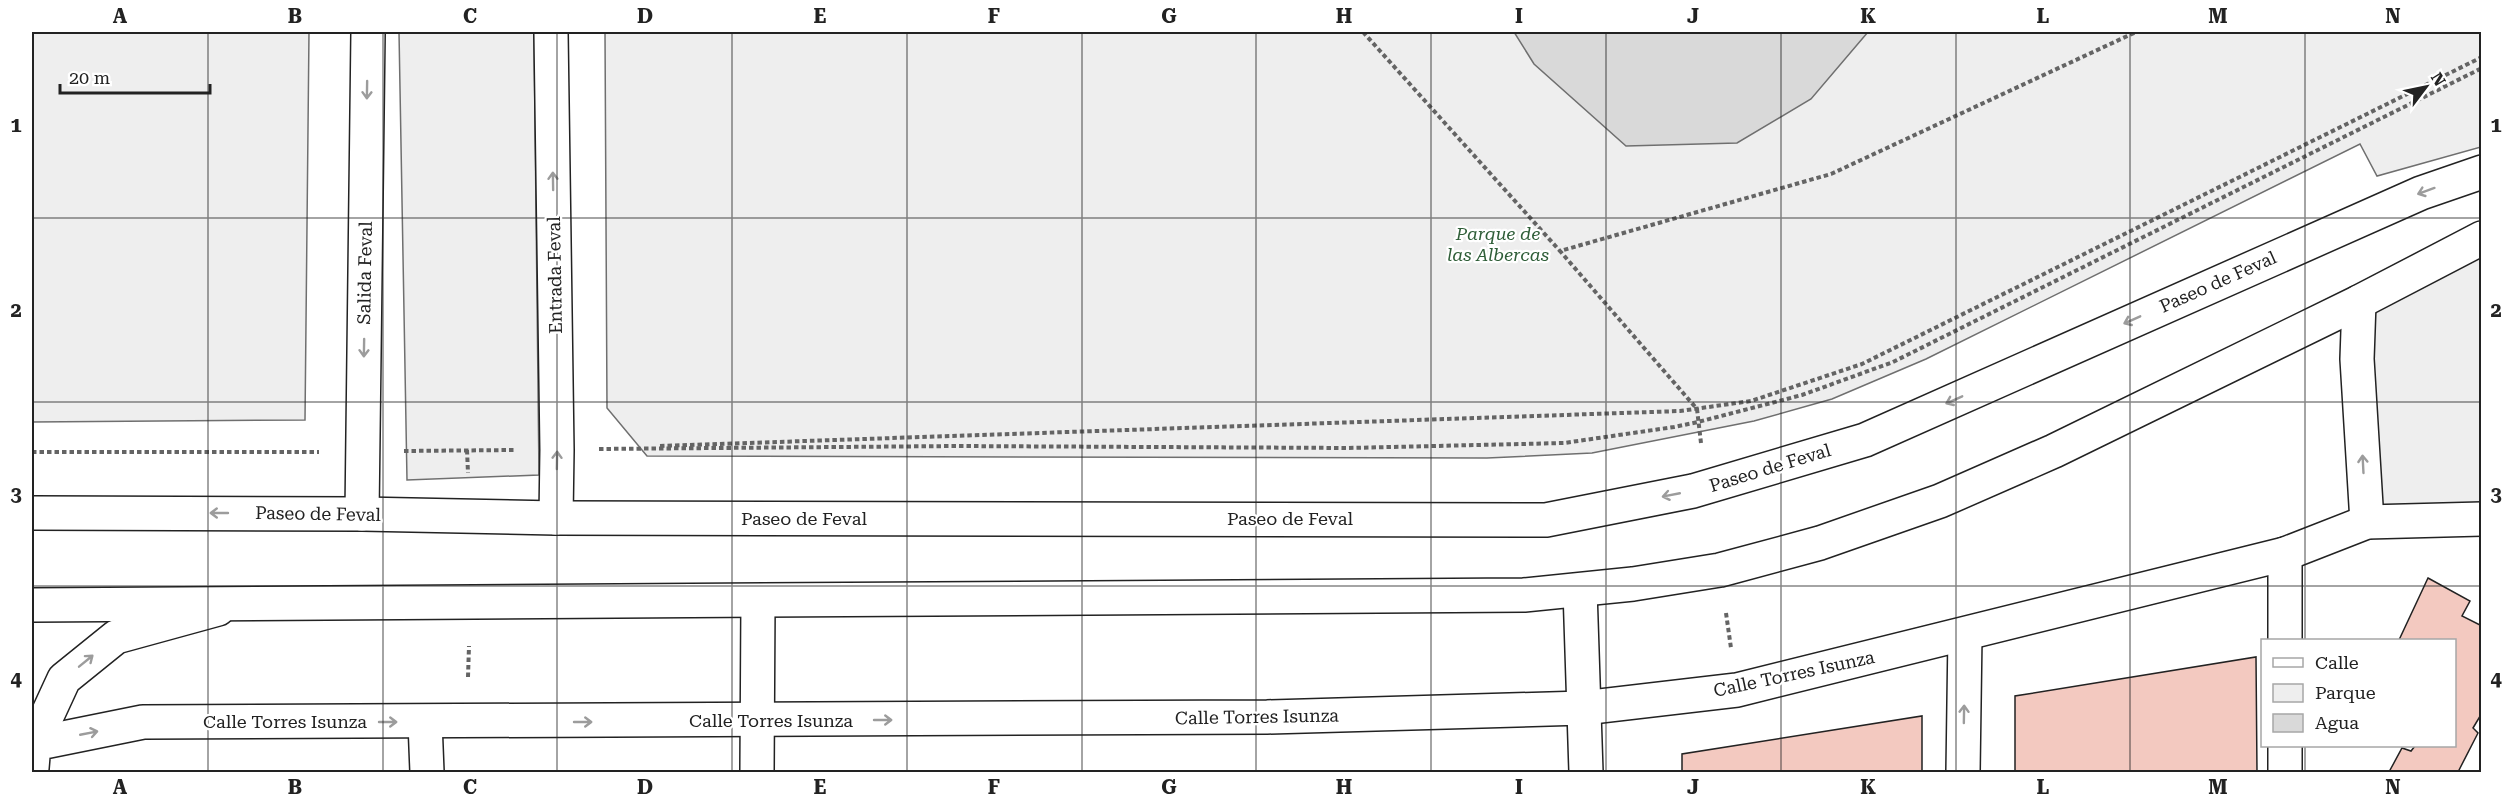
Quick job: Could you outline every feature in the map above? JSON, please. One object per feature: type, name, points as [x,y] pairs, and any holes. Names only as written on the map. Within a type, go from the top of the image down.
[{"type":"street","name":"Salida Feval","points":[[362,514],[368,32]]},
{"type":"street","name":"Entrada Feval","points":[[551,32],[556,518]]},
{"type":"street","name":"Paseo de Feval","points":[[32,513],[362,514],[556,518],[1546,519],[1694,491],[1865,440],[2421,193],[2481,172]]},
{"type":"street","points":[[32,605],[1524,595],[1633,584],[1720,570],[1820,543],[1940,501],[2054,451],[2359,302],[2481,238]]},
{"type":"street","points":[[2359,302],[2357,359],[2367,522]]},
{"type":"street","name":"Calle Torres Isunza","points":[[33,756],[143,722],[425,723],[1268,717],[1583,708],[1737,690],[2285,554],[2367,522],[2481,519]]},
{"type":"street","points":[[2285,554],[2285,639]]},
{"type":"street","points":[[1580,590],[1586,772]]},
{"type":"street","points":[[757,772],[758,601]]},
{"type":"street","points":[[33,756],[64,680],[116,637],[233,605]]},
{"type":"street","points":[[1963,772],[1965,635]]},
{"type":"street","points":[[425,723],[427,772]]},
{"type":"street","points":[[2285,747],[2285,772]]},
{"type":"path","points":[[1363,32],[1560,251],[1697,409]]},
{"type":"path","points":[[1560,251],[1831,174],[2136,32]]},
{"type":"path","points":[[557,450],[1697,409],[1751,401],[1863,364],[2481,57]]},
{"type":"path","points":[[32,452],[957,446],[1348,448],[1564,442],[1674,427],[1802,395],[1893,362],[2481,68]]},
{"type":"green space","points":[[32,32],[309,32],[305,420],[32,422]]},
{"type":"green space","points":[[399,32],[534,32],[539,475],[407,480]]},
{"type":"green space","name":"Parque de las Albercas","points":[[605,32],[2481,32],[2481,147],[2377,176],[2360,144],[1926,359],[1832,399],[1754,421],[1592,453],[1487,458],[647,456],[607,408]]},
{"type":"green space","points":[[2481,238],[2481,519],[2367,522],[2359,302]]},
{"type":"water","points":[[1514,32],[1868,32],[1811,99],[1737,143],[1626,146],[1534,64]]},
{"type":"building","points":[[2428,578],[2470,601],[2462,616],[2482,626],[2482,713],[2473,728],[2478,733],[2458,772],[2389,772],[2402,748],[2411,751],[2414,747],[2456,747],[2456,639],[2399,639]]},
{"type":"building","points":[[2256,657],[2257,772],[2015,772],[2015,696]]},
{"type":"building","points":[[1922,716],[1922,772],[1682,772],[1682,754]]}]
